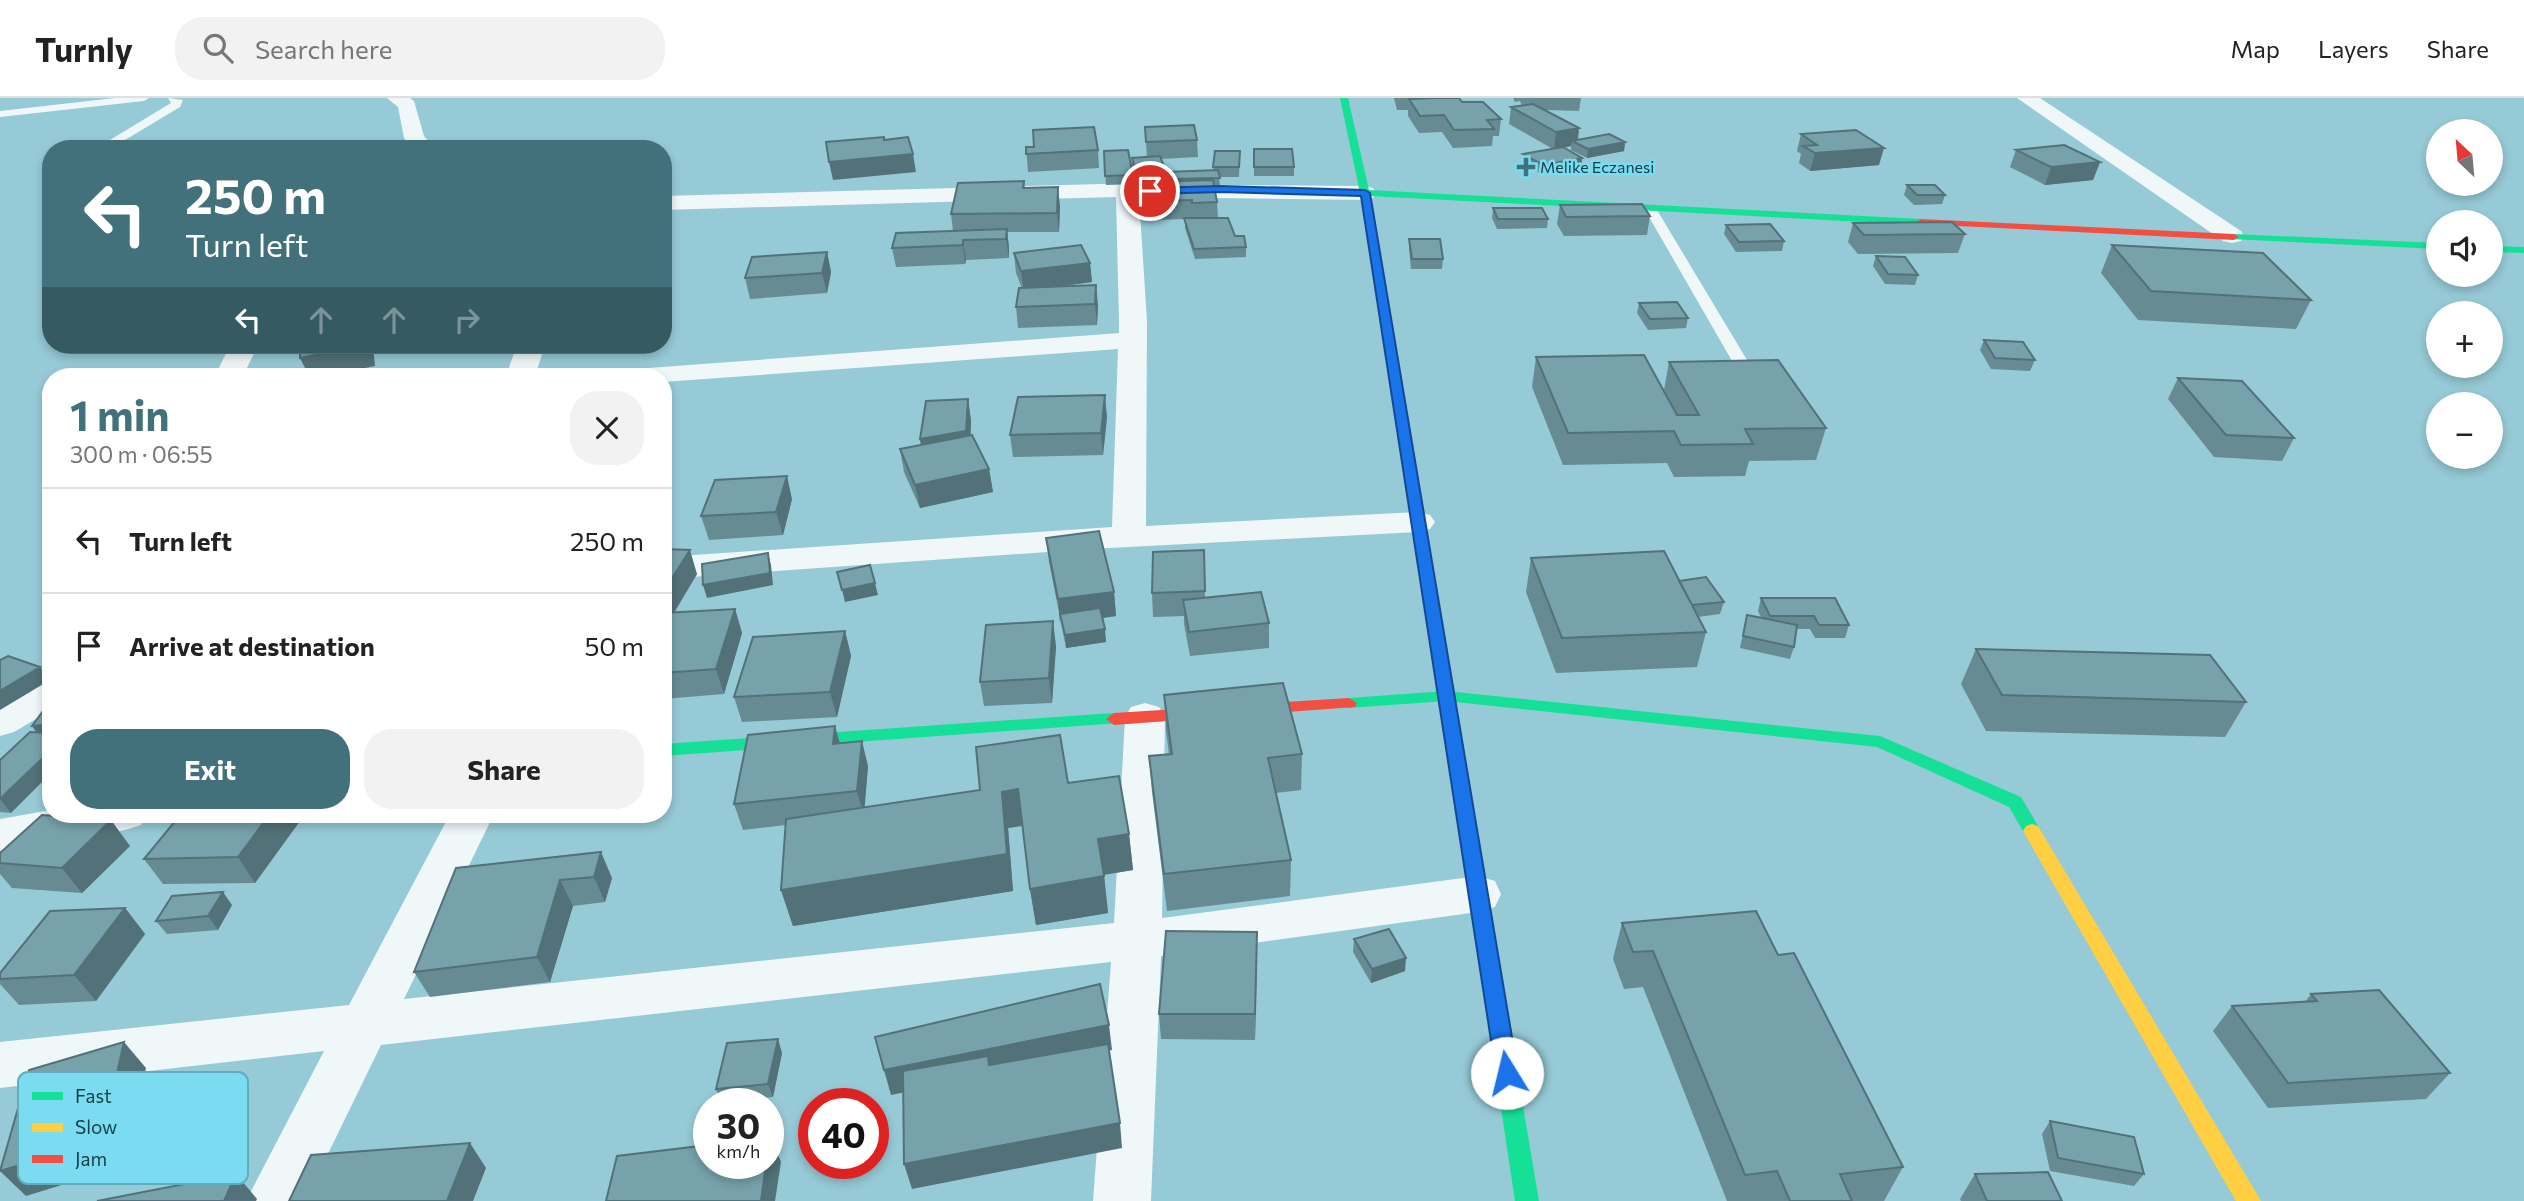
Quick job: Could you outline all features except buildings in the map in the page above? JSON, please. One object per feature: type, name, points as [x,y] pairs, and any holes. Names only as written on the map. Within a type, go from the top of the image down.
[{"type":"street","points":[[397,98],[407,105],[416,140]]},
{"type":"street","points":[[1344,98],[1365,193],[1527,1201]]},
{"type":"street","points":[[2027,98],[2232,236]]},
{"type":"street","points":[[672,203],[959,192],[1221,189],[1365,193],[1651,210],[2426,245]]},
{"type":"street","points":[[1127,191],[1133,340],[1129,538]]},
{"type":"street","points":[[2503,249],[2524,250]]},
{"type":"street","points":[[672,373],[1133,340]]},
{"type":"street","points":[[672,568],[1418,522]]},
{"type":"street","points":[[672,749],[1446,696],[1880,742],[2015,802],[2249,1201]]},
{"type":"street","points":[[0,723],[42,697]]},
{"type":"street","points":[[1122,1201],[1137,940],[1145,717]]},
{"type":"street","points":[[0,835],[71,823]]},
{"type":"street","points":[[275,1201],[467,823]]},
{"type":"street","points":[[0,1065],[1137,940],[1478,894]]},
{"type":"lane","points":[[0,114],[144,98]]},
{"type":"lane","points":[[116,140],[176,105],[177,100],[173,98]]},
{"type":"lane","points":[[1651,210],[1751,380]]},
{"type":"traffic: fast","points":[[1344,98],[1365,193],[1444,682]]},
{"type":"traffic: fast","points":[[1365,193],[1921,222]]},
{"type":"traffic: fast","points":[[2234,237],[2426,245]]},
{"type":"traffic: fast","points":[[2503,249],[2524,250]]},
{"type":"traffic: fast","points":[[1349,703],[1446,696],[1880,742],[2015,802],[2032,831]]},
{"type":"traffic: fast","points":[[672,749],[1114,719]]},
{"type":"traffic: fast","points":[[1491,976],[1527,1201]]},
{"type":"traffic: slow","points":[[1444,682],[1491,976]]},
{"type":"traffic: slow","points":[[2032,831],[2249,1201]]},
{"type":"traffic: jam","points":[[1921,222],[2234,237]]},
{"type":"traffic: jam","points":[[1114,719],[1349,703]]},
{"type":"place","name":"Melike Eczanesi","points":[[1526,167]]},
{"type":"route","points":[[1150,191],[1221,189],[1365,193],[1507,1073]]}]
